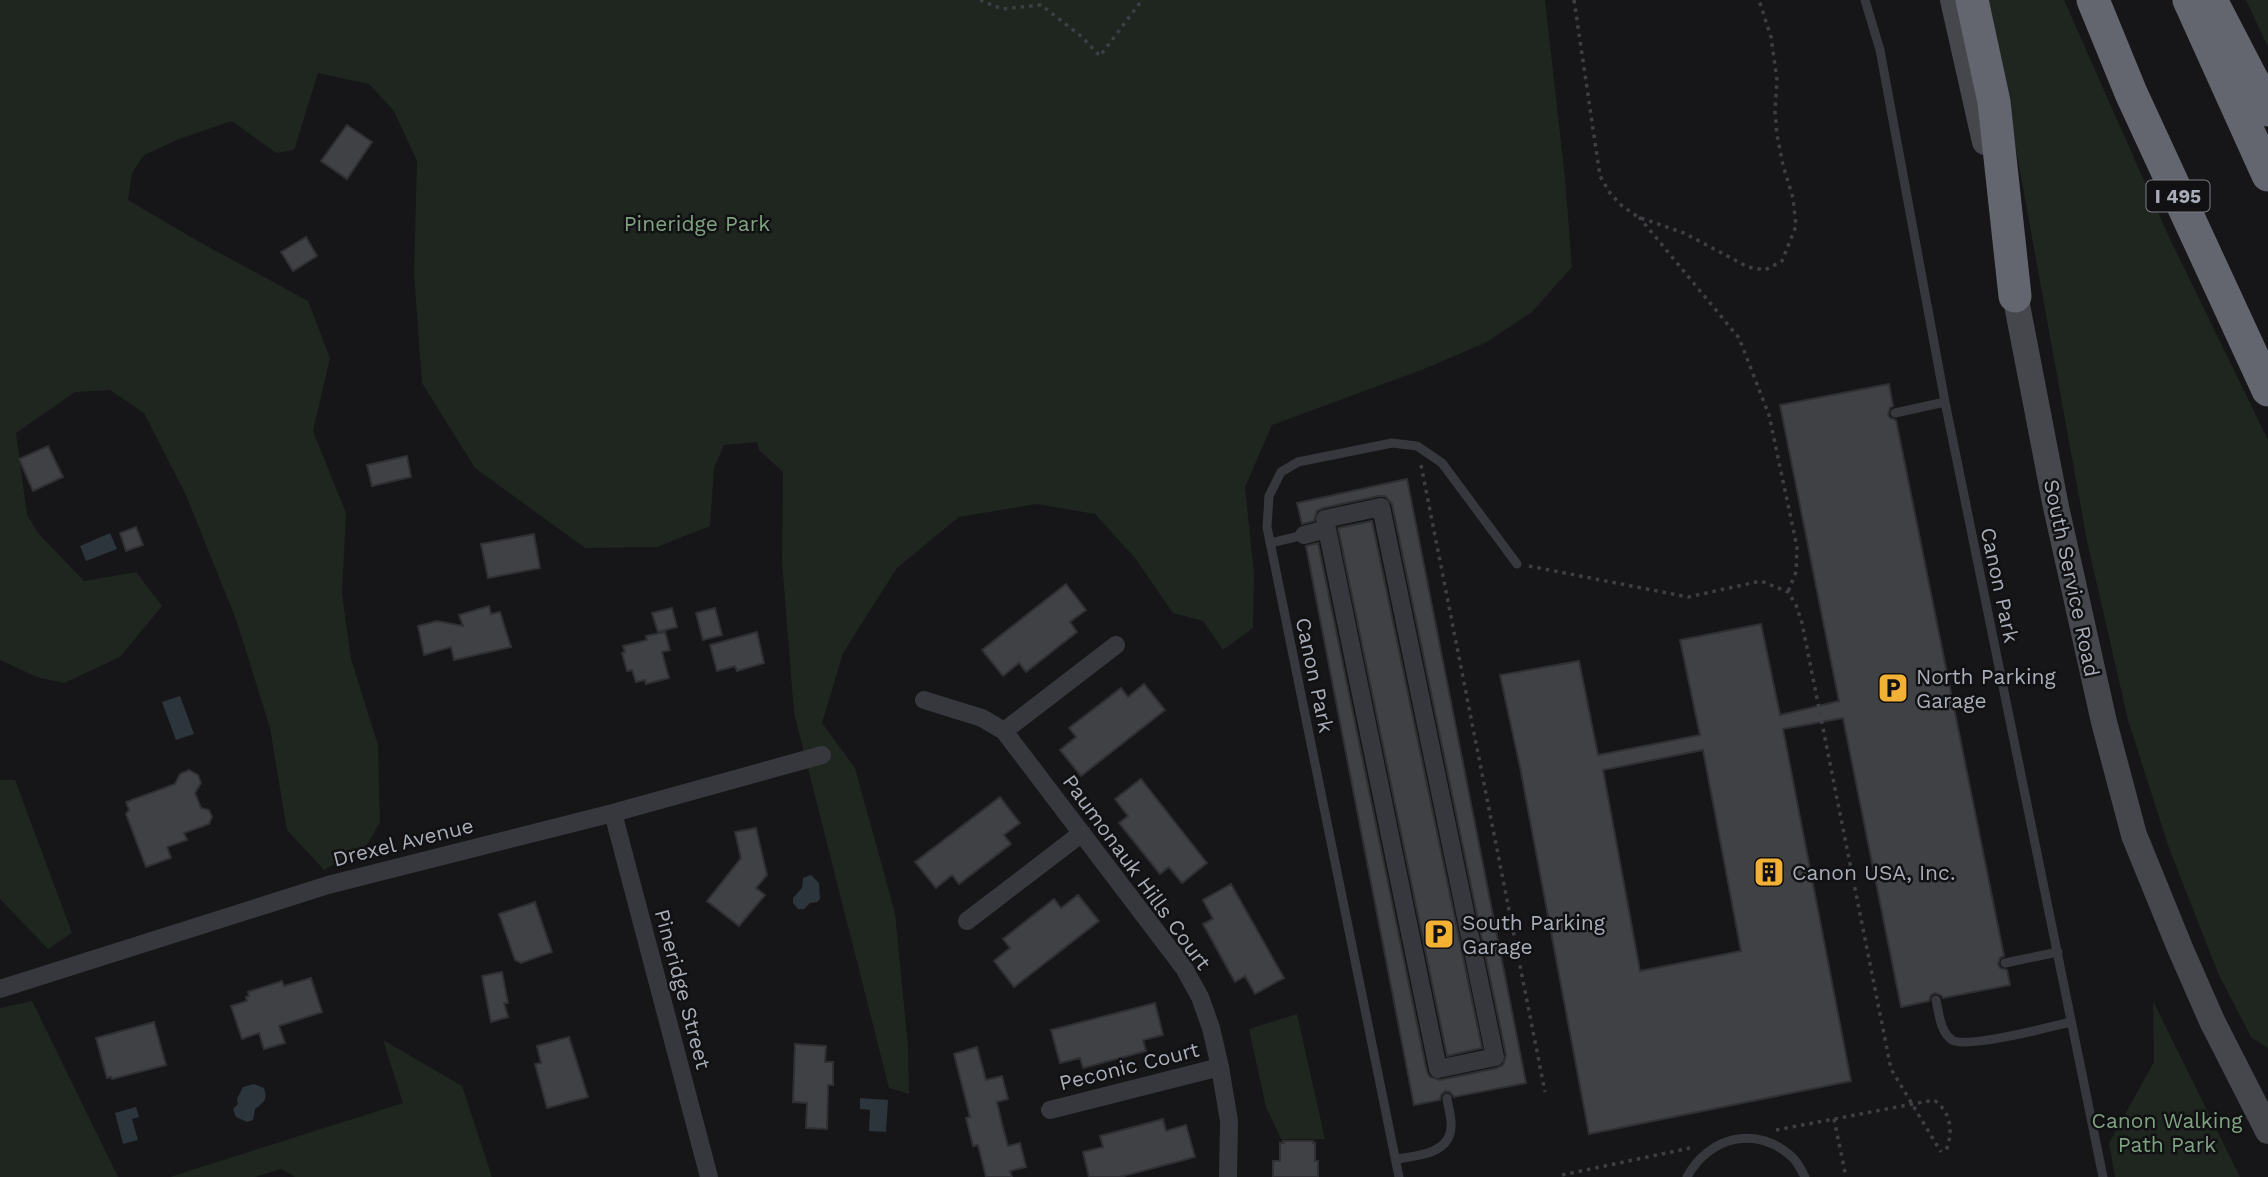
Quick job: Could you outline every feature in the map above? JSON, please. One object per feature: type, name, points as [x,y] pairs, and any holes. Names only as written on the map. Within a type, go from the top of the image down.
[{"type":"highway","points":[[1972,0],[1994,102],[2015,296]]},
{"type":"highway","name":"I 495","points":[[2093,0],[2131,93],[2268,390]]},
{"type":"highway","points":[[2189,0],[2268,175]]},
{"type":"highway","points":[[2211,0],[2268,110]]},
{"type":"main road","name":"South Service Road","points":[[1953,0],[1982,123],[2056,507],[2104,722],[2134,835],[2212,1021],[2268,1131]]},
{"type":"street","points":[[1381,507],[1494,1057],[1438,1069],[1327,529],[1325,519],[1381,507]]},
{"type":"street","points":[[1304,535],[1327,529]]},
{"type":"street","points":[[1004,731],[1116,645]]},
{"type":"street","name":"Paumonauk Hills Court","points":[[924,700],[982,718],[1004,731],[1184,968],[1200,998],[1211,1028],[1220,1067],[1228,1121],[1228,1177]]},
{"type":"street","name":"Drexel Avenue","points":[[0,989],[328,885],[613,813],[822,755]]},
{"type":"street","name":"Pineridge Street","points":[[613,813],[709,1177]]},
{"type":"street","points":[[967,921],[1082,833]]},
{"type":"street","name":"Peconic Court","points":[[1051,1110],[1220,1067]]},
{"type":"lane","name":"Canon Park","points":[[1865,0],[1880,50],[1945,402],[2104,1177]]},
{"type":"lane","points":[[1895,413],[1945,402]]},
{"type":"lane","name":"Canon Park","points":[[1399,1177],[1267,527],[1269,496],[1281,472],[1298,462],[1392,443],[1417,446]]},
{"type":"lane","points":[[1417,446],[1442,463],[1517,564]]},
{"type":"lane","points":[[1270,542],[1304,535]]},
{"type":"lane","points":[[2005,963],[2058,952]]},
{"type":"lane","points":[[1936,1000],[1943,1031],[1954,1041],[1971,1043],[2071,1022]]},
{"type":"lane","points":[[1396,1159],[1436,1150],[1446,1142],[1451,1129],[1447,1098]]},
{"type":"lane","points":[[1686,1177],[1698,1158],[1714,1146],[1733,1139],[1756,1138],[1777,1146],[1795,1160],[1805,1177]]},
{"type":"path","points":[[980,0],[1002,9],[1041,5],[1081,36],[1100,56],[1142,0]]},
{"type":"path","points":[[1574,0],[1601,176],[1610,193],[1638,217],[1694,238],[1748,267],[1765,270],[1782,261],[1796,226],[1793,198],[1777,135],[1777,80],[1771,37],[1759,0]]},
{"type":"path","points":[[1638,217],[1738,338],[1764,402],[1797,547],[1796,572],[1788,592]]},
{"type":"path","points":[[1417,446],[1545,1092]]},
{"type":"path","points":[[1517,564],[1688,597],[1761,581],[1788,592],[1802,623],[1891,1069],[1941,1152]]},
{"type":"path","points":[[1834,1119],[1846,1177]]},
{"type":"green space","name":"Pineridge Park","points":[[0,0],[1545,0],[1572,267],[1532,312],[1485,343],[1424,369],[1272,425],[1245,487],[1254,574],[1253,628],[1223,650],[1203,621],[1173,613],[1135,558],[1095,514],[1037,504],[959,517],[897,568],[843,653],[822,723],[855,768],[895,913],[908,1046],[909,1094],[889,1088],[794,713],[782,561],[783,472],[759,450],[757,442],[724,445],[714,468],[710,526],[657,547],[585,548],[475,468],[422,383],[414,274],[417,161],[394,111],[369,84],[318,73],[294,150],[276,153],[232,121],[179,139],[144,155],[132,173],[128,200],[308,301],[330,358],[313,431],[346,513],[342,594],[351,659],[378,745],[380,822],[367,845],[324,870],[287,830],[270,728],[237,622],[186,495],[144,413],[110,390],[75,392],[16,433],[27,515],[38,533],[84,581],[136,572],[162,606],[120,657],[64,683],[37,677],[0,660]]},
{"type":"green space","points":[[1985,0],[2064,0],[2170,239],[2268,440],[2268,1048],[2251,1037],[2218,973],[2169,848],[2128,720],[2087,541],[2009,110]]},
{"type":"green space","points":[[2246,0],[2268,0],[2268,47]]},
{"type":"green space","points":[[0,780],[15,780],[72,933],[48,949],[0,899]]},
{"type":"green space","points":[[32,1001],[118,1177],[0,1177],[0,1008]]},
{"type":"green space","name":"Canon Walking Path Park","points":[[2153,1001],[2240,1177],[2115,1177],[2109,1143],[2154,1062]]},
{"type":"green space","points":[[1297,1014],[1325,1139],[1281,1139],[1266,1107],[1249,1029]]},
{"type":"green space","points":[[383,1040],[462,1086],[492,1177],[295,1177],[281,1169],[255,1177],[170,1177],[403,1103]]},
{"type":"shaded area","points":[[110,533],[117,549],[86,561],[80,546]]},
{"type":"shaded area","points":[[180,696],[194,734],[176,740],[162,702]]},
{"type":"shaded area","points":[[811,875],[819,883],[820,899],[804,909],[798,909],[793,898],[802,888],[803,878]]},
{"type":"shaded area","points":[[254,1084],[264,1088],[265,1098],[255,1109],[253,1120],[247,1122],[236,1117],[233,1109],[238,1104],[237,1099],[243,1087]]},
{"type":"shaded area","points":[[860,1098],[888,1100],[886,1132],[869,1131],[870,1110],[860,1109]]},
{"type":"shaded area","points":[[136,1107],[139,1117],[132,1119],[138,1140],[123,1144],[115,1113]]},
{"type":"building","points":[[347,125],[372,142],[347,179],[321,161]]},
{"type":"building","points":[[306,237],[317,256],[293,271],[281,252]]},
{"type":"building","points":[[1889,384],[1893,406],[1888,414],[1896,420],[2004,956],[1998,964],[2000,968],[2007,970],[2010,985],[1943,998],[1935,993],[1929,1001],[1901,1007],[1843,718],[1783,729],[1851,1081],[1589,1134],[1520,767],[1500,675],[1579,661],[1598,755],[1700,735],[1680,640],[1761,624],[1780,715],[1839,701],[1780,405]],"holes":[[[1703,750],[1741,951],[1640,971],[1603,770]]]},
{"type":"building","points":[[48,446],[63,477],[33,491],[19,459]]},
{"type":"building","points":[[407,456],[411,477],[372,486],[367,465]]},
{"type":"building","points":[[1407,479],[1526,1083],[1454,1097],[1445,1091],[1440,1100],[1414,1105],[1306,546],[1318,543],[1427,1072],[1430,1077],[1440,1080],[1497,1068],[1503,1065],[1506,1055],[1392,504],[1385,496],[1379,496],[1323,508],[1317,511],[1314,521],[1302,524],[1297,503]]},
{"type":"building","points":[[1372,521],[1482,1048],[1447,1056],[1338,528]]},
{"type":"building","points":[[136,527],[143,545],[126,551],[120,533]]},
{"type":"building","points":[[534,534],[540,568],[488,578],[481,544]]},
{"type":"building","points":[[1066,584],[1086,610],[1070,622],[1077,632],[1026,672],[1019,663],[1003,676],[982,650]]},
{"type":"building","points":[[489,606],[491,614],[500,612],[511,647],[454,660],[451,647],[424,655],[418,626],[437,621],[463,626],[459,615]]},
{"type":"building","points":[[672,608],[677,627],[658,632],[652,613]]},
{"type":"building","points":[[715,608],[722,635],[703,640],[696,613]]},
{"type":"building","points":[[665,632],[670,650],[662,652],[669,678],[646,684],[645,680],[636,682],[632,670],[627,671],[623,646],[647,640],[646,636]]},
{"type":"building","points":[[757,632],[764,663],[737,671],[735,666],[717,671],[710,645]]},
{"type":"building","points":[[1144,684],[1165,710],[1081,776],[1060,750],[1076,737],[1069,728],[1121,688],[1128,697]]},
{"type":"building","points":[[189,770],[198,775],[201,783],[195,793],[201,808],[209,810],[212,817],[209,824],[184,833],[187,840],[167,847],[171,858],[146,867],[126,814],[129,810],[126,802],[175,784],[180,774]]},
{"type":"building","points":[[1141,779],[1207,863],[1182,883],[1169,867],[1160,874],[1119,823],[1128,816],[1115,799]]},
{"type":"building","points":[[1000,797],[1020,823],[1004,835],[1011,844],[959,884],[952,875],[936,888],[915,862]]},
{"type":"building","points":[[756,828],[767,875],[756,888],[765,895],[739,926],[707,901],[741,858],[735,832]]},
{"type":"building","points":[[1231,884],[1284,978],[1255,994],[1245,976],[1235,982],[1203,924],[1213,919],[1203,900]]},
{"type":"building","points":[[1078,895],[1099,921],[1014,987],[994,961],[1010,948],[1003,939],[1054,899],[1061,908]]},
{"type":"building","points":[[535,902],[552,952],[521,963],[515,960],[499,914]]},
{"type":"building","points":[[502,972],[508,1003],[504,1003],[508,1017],[491,1022],[482,976]]},
{"type":"building","points":[[311,978],[322,1012],[279,1026],[285,1043],[264,1049],[259,1033],[242,1039],[231,1006],[247,1001],[248,992],[282,981],[284,986]]},
{"type":"building","points":[[1155,1003],[1163,1035],[1143,1040],[1146,1051],[1083,1068],[1080,1058],[1060,1063],[1051,1030]]},
{"type":"building","points":[[154,1022],[166,1065],[107,1078],[96,1038]]},
{"type":"building","points":[[569,1037],[588,1097],[547,1108],[535,1064],[541,1063],[537,1046]]},
{"type":"building","points":[[795,1044],[826,1046],[825,1062],[833,1062],[833,1085],[828,1085],[827,1129],[806,1128],[807,1103],[793,1102]]},
{"type":"building","points":[[977,1047],[986,1080],[1002,1076],[1008,1099],[997,1102],[1002,1124],[1008,1146],[1020,1143],[1026,1167],[1010,1171],[1012,1177],[986,1177],[978,1145],[973,1146],[966,1118],[970,1117],[954,1054]]},
{"type":"building","points":[[1163,1119],[1166,1131],[1186,1125],[1195,1157],[1120,1177],[1089,1177],[1083,1152],[1103,1147],[1100,1136]]},
{"type":"building","points":[[1283,1141],[1315,1143],[1318,1177],[1273,1177],[1273,1161],[1280,1161],[1280,1143],[1284,1143]]},
{"type":"place","name":"North Parking Garage","points":[[1893,688]]},
{"type":"place","name":"Canon USA, Inc.","points":[[1769,872]]},
{"type":"place","name":"South Parking Garage","points":[[1439,934]]}]
